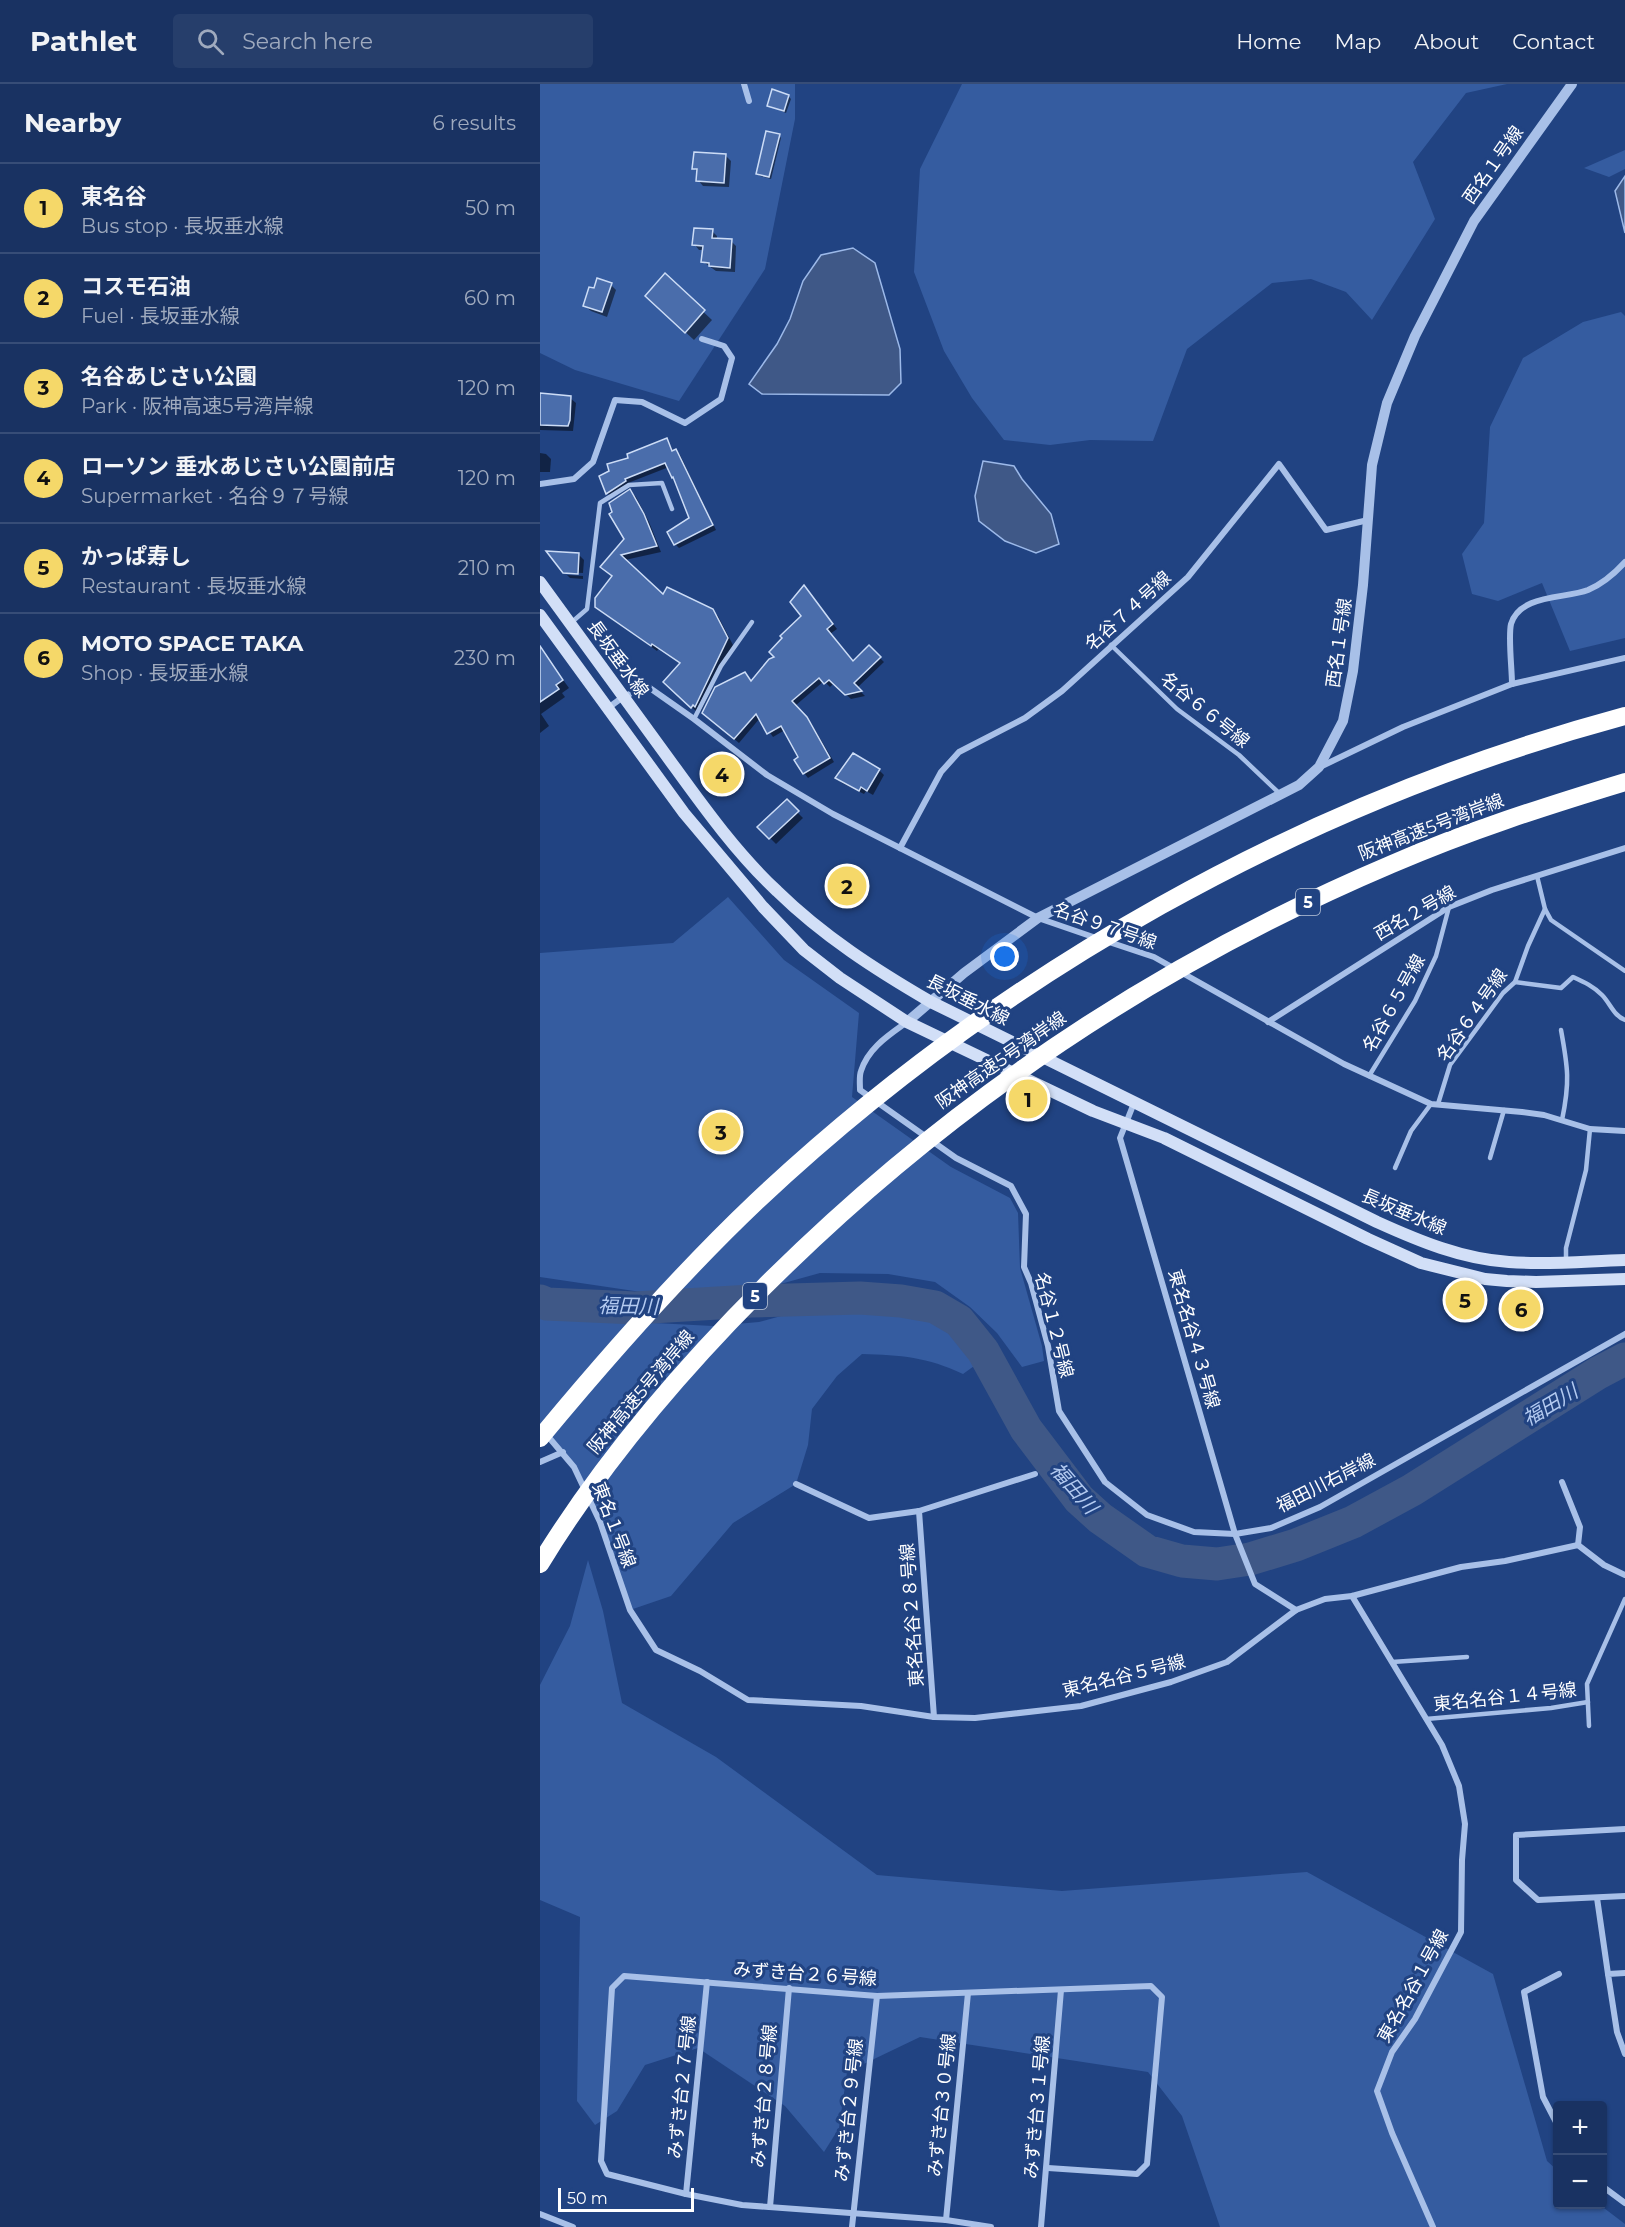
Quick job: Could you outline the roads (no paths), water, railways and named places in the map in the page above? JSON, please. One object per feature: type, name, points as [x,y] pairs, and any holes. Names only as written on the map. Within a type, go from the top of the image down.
[{"type":"highway","points":[[540,1438],[624,1336],[757,1201],[901,1078],[1054,969],[1132,922],[1289,839],[1357,809],[1518,748],[1625,716]]},
{"type":"highway","name":"阪神高速5号湾岸線","points":[[540,1564],[584,1494],[609,1461],[676,1380],[735,1315],[871,1186],[943,1126],[1015,1072],[1159,980],[1316,898],[1393,863],[1472,832],[1625,782]]},
{"type":"main road","name":"長坂垂水線","points":[[540,582],[736,848],[776,891],[855,956],[931,1002],[1425,1244],[1463,1255],[1508,1262],[1625,1260]]},
{"type":"main road","name":"長坂垂水線","points":[[540,615],[684,813],[723,862],[771,916],[804,950],[840,978],[907,1022],[1093,1111],[1164,1138],[1421,1263],[1485,1279],[1507,1281],[1625,1279]]},
{"type":"street","points":[[744,84],[749,101]]},
{"type":"street","name":"西名１号線","points":[[907,1022],[964,973],[1038,918],[1299,786],[1319,767],[1343,721],[1353,671],[1369,520],[1372,465],[1387,403],[1415,336],[1474,220],[1572,84]]},
{"type":"street","points":[[540,484],[574,479],[593,462],[615,399],[642,402],[685,423],[721,399],[732,358],[724,346],[702,339]]},
{"type":"street","name":"名谷７４号線","points":[[900,848],[941,771],[959,752],[1025,718],[1062,691],[1188,577],[1279,464],[1326,530],[1369,520]]},
{"type":"street","points":[[1512,684],[1511,625],[1517,612],[1529,604],[1588,590],[1616,572],[1625,562]]},
{"type":"street","points":[[1319,767],[1403,727],[1512,684],[1625,658]]},
{"type":"street","name":"名谷９７号線","points":[[608,708],[623,697],[647,686],[767,775],[833,814],[1038,918],[1154,957],[1369,1076],[1434,1104],[1544,1115],[1590,1129],[1625,1131]]},
{"type":"street","name":"西名２号線","points":[[1268,1022],[1449,907],[1492,890],[1625,848]]},
{"type":"street","name":"名谷１２号線","points":[[907,1022],[883,1039],[871,1052],[860,1072],[860,1090],[956,1158],[1011,1186],[1026,1214],[1024,1268],[1031,1283],[1048,1346],[1059,1411]]},
{"type":"street","name":"東名名谷４３号線","points":[[1135,1102],[1120,1138],[1235,1534],[1255,1584],[1296,1610]]},
{"type":"street","name":"福田川右岸線","points":[[1059,1411],[1105,1482],[1147,1515],[1194,1532],[1235,1534],[1271,1528],[1320,1507],[1625,1334]]},
{"type":"street","name":"東名１号線","points":[[540,1428],[574,1467],[600,1522],[630,1610]]},
{"type":"street","points":[[540,1462],[562,1452]]},
{"type":"street","points":[[796,1484],[869,1518],[920,1511],[1035,1474]]},
{"type":"street","points":[[1562,1482],[1580,1527],[1578,1545],[1604,1565],[1625,1575]]},
{"type":"street","name":"東名名谷２８号線","points":[[920,1511],[934,1717]]},
{"type":"street","name":"東名名谷５号線","points":[[630,1610],[656,1650],[700,1671],[748,1700],[861,1706],[934,1717],[975,1718],[1081,1706],[1171,1682],[1227,1662],[1296,1610],[1325,1599],[1352,1596],[1461,1567],[1578,1545]]},
{"type":"street","name":"東名名谷１号線","points":[[1352,1596],[1442,1745],[1459,1786],[1465,1824],[1461,1932],[1414,2019],[1392,2052],[1377,2091],[1392,2133],[1433,2227]]},
{"type":"street","points":[[1625,1830],[1516,1835],[1516,1880],[1538,1900],[1625,1896]]},
{"type":"street","points":[[1597,1898],[1617,2032],[1625,2054]]},
{"type":"street","points":[[1608,1974],[1625,1973]]},
{"type":"street","points":[[1553,2116],[1543,2097],[1524,1992],[1559,1974]]},
{"type":"street","name":"みずき台２６号線","points":[[991,2227],[946,2220],[742,2205],[686,2194],[607,2174],[601,2161],[612,1988],[624,1976],[877,1996],[1151,1986],[1162,1996],[1147,2164],[1137,2174],[1048,2168]]},
{"type":"street","name":"みずき台２７号線","points":[[686,2194],[707,1982]]},
{"type":"street","name":"みずき台２８号線","points":[[770,2207],[789,1988]]},
{"type":"street","name":"みずき台３１号線","points":[[1041,2227],[1048,2168],[1061,1990]]},
{"type":"street","name":"みずき台３０号線","points":[[946,2220],[968,1993]]},
{"type":"street","name":"みずき台２９号線","points":[[852,2227],[877,1996]]},
{"type":"street","points":[[1607,2190],[1625,2203]]},
{"type":"street","points":[[540,2214],[573,2227]]},
{"type":"lane","points":[[570,624],[587,609],[600,503],[629,485],[662,483],[672,509]]},
{"type":"lane","points":[[694,719],[721,666],[752,622]]},
{"type":"lane","name":"名谷６６号線","points":[[1112,645],[1177,709],[1239,755],[1281,795]]},
{"type":"lane","points":[[1537,876],[1545,909],[1551,920],[1625,971]]},
{"type":"lane","name":"名谷６５号線","points":[[1369,1076],[1415,1001],[1432,965],[1449,907]]},
{"type":"lane","name":"名谷６４号線","points":[[1395,1168],[1411,1131],[1434,1104],[1450,1065],[1503,993],[1515,982],[1545,909]]},
{"type":"lane","points":[[1515,982],[1561,988],[1573,977],[1589,984],[1620,1018],[1625,1020]]},
{"type":"lane","points":[[1561,1030],[1569,1090],[1562,1120]]},
{"type":"lane","points":[[1490,1158],[1503,1110]]},
{"type":"lane","points":[[1566,1262],[1566,1248],[1586,1170],[1590,1129]]},
{"type":"lane","points":[[1589,1726],[1587,1684],[1625,1599]]},
{"type":"lane","points":[[1392,1662],[1467,1657]]},
{"type":"lane","name":"東名名谷１４号線","points":[[1426,1719],[1551,1708],[1588,1702]]},
{"type":"waterway","name":"福田川","points":[[540,1301],[547,1304],[635,1308],[751,1301],[860,1298],[901,1301],[935,1307],[959,1321],[983,1351],[1026,1429],[1079,1499],[1100,1518],[1147,1551],[1182,1561],[1217,1564],[1250,1559],[1296,1545],[1353,1522],[1412,1490],[1598,1373],[1625,1359]]},
{"type":"place","name":"ローソン 垂水あじさい公園前店","points":[[722,774]]},
{"type":"place","name":"コスモ石油","points":[[847,886]]},
{"type":"place","name":"東名谷","points":[[1028,1099]]},
{"type":"place","name":"名谷あじさい公園","points":[[721,1132]]},
{"type":"place","name":"かっぱ寿し","points":[[1465,1300]]},
{"type":"place","name":"MOTO SPACE TAKA","points":[[1521,1309]]}]
